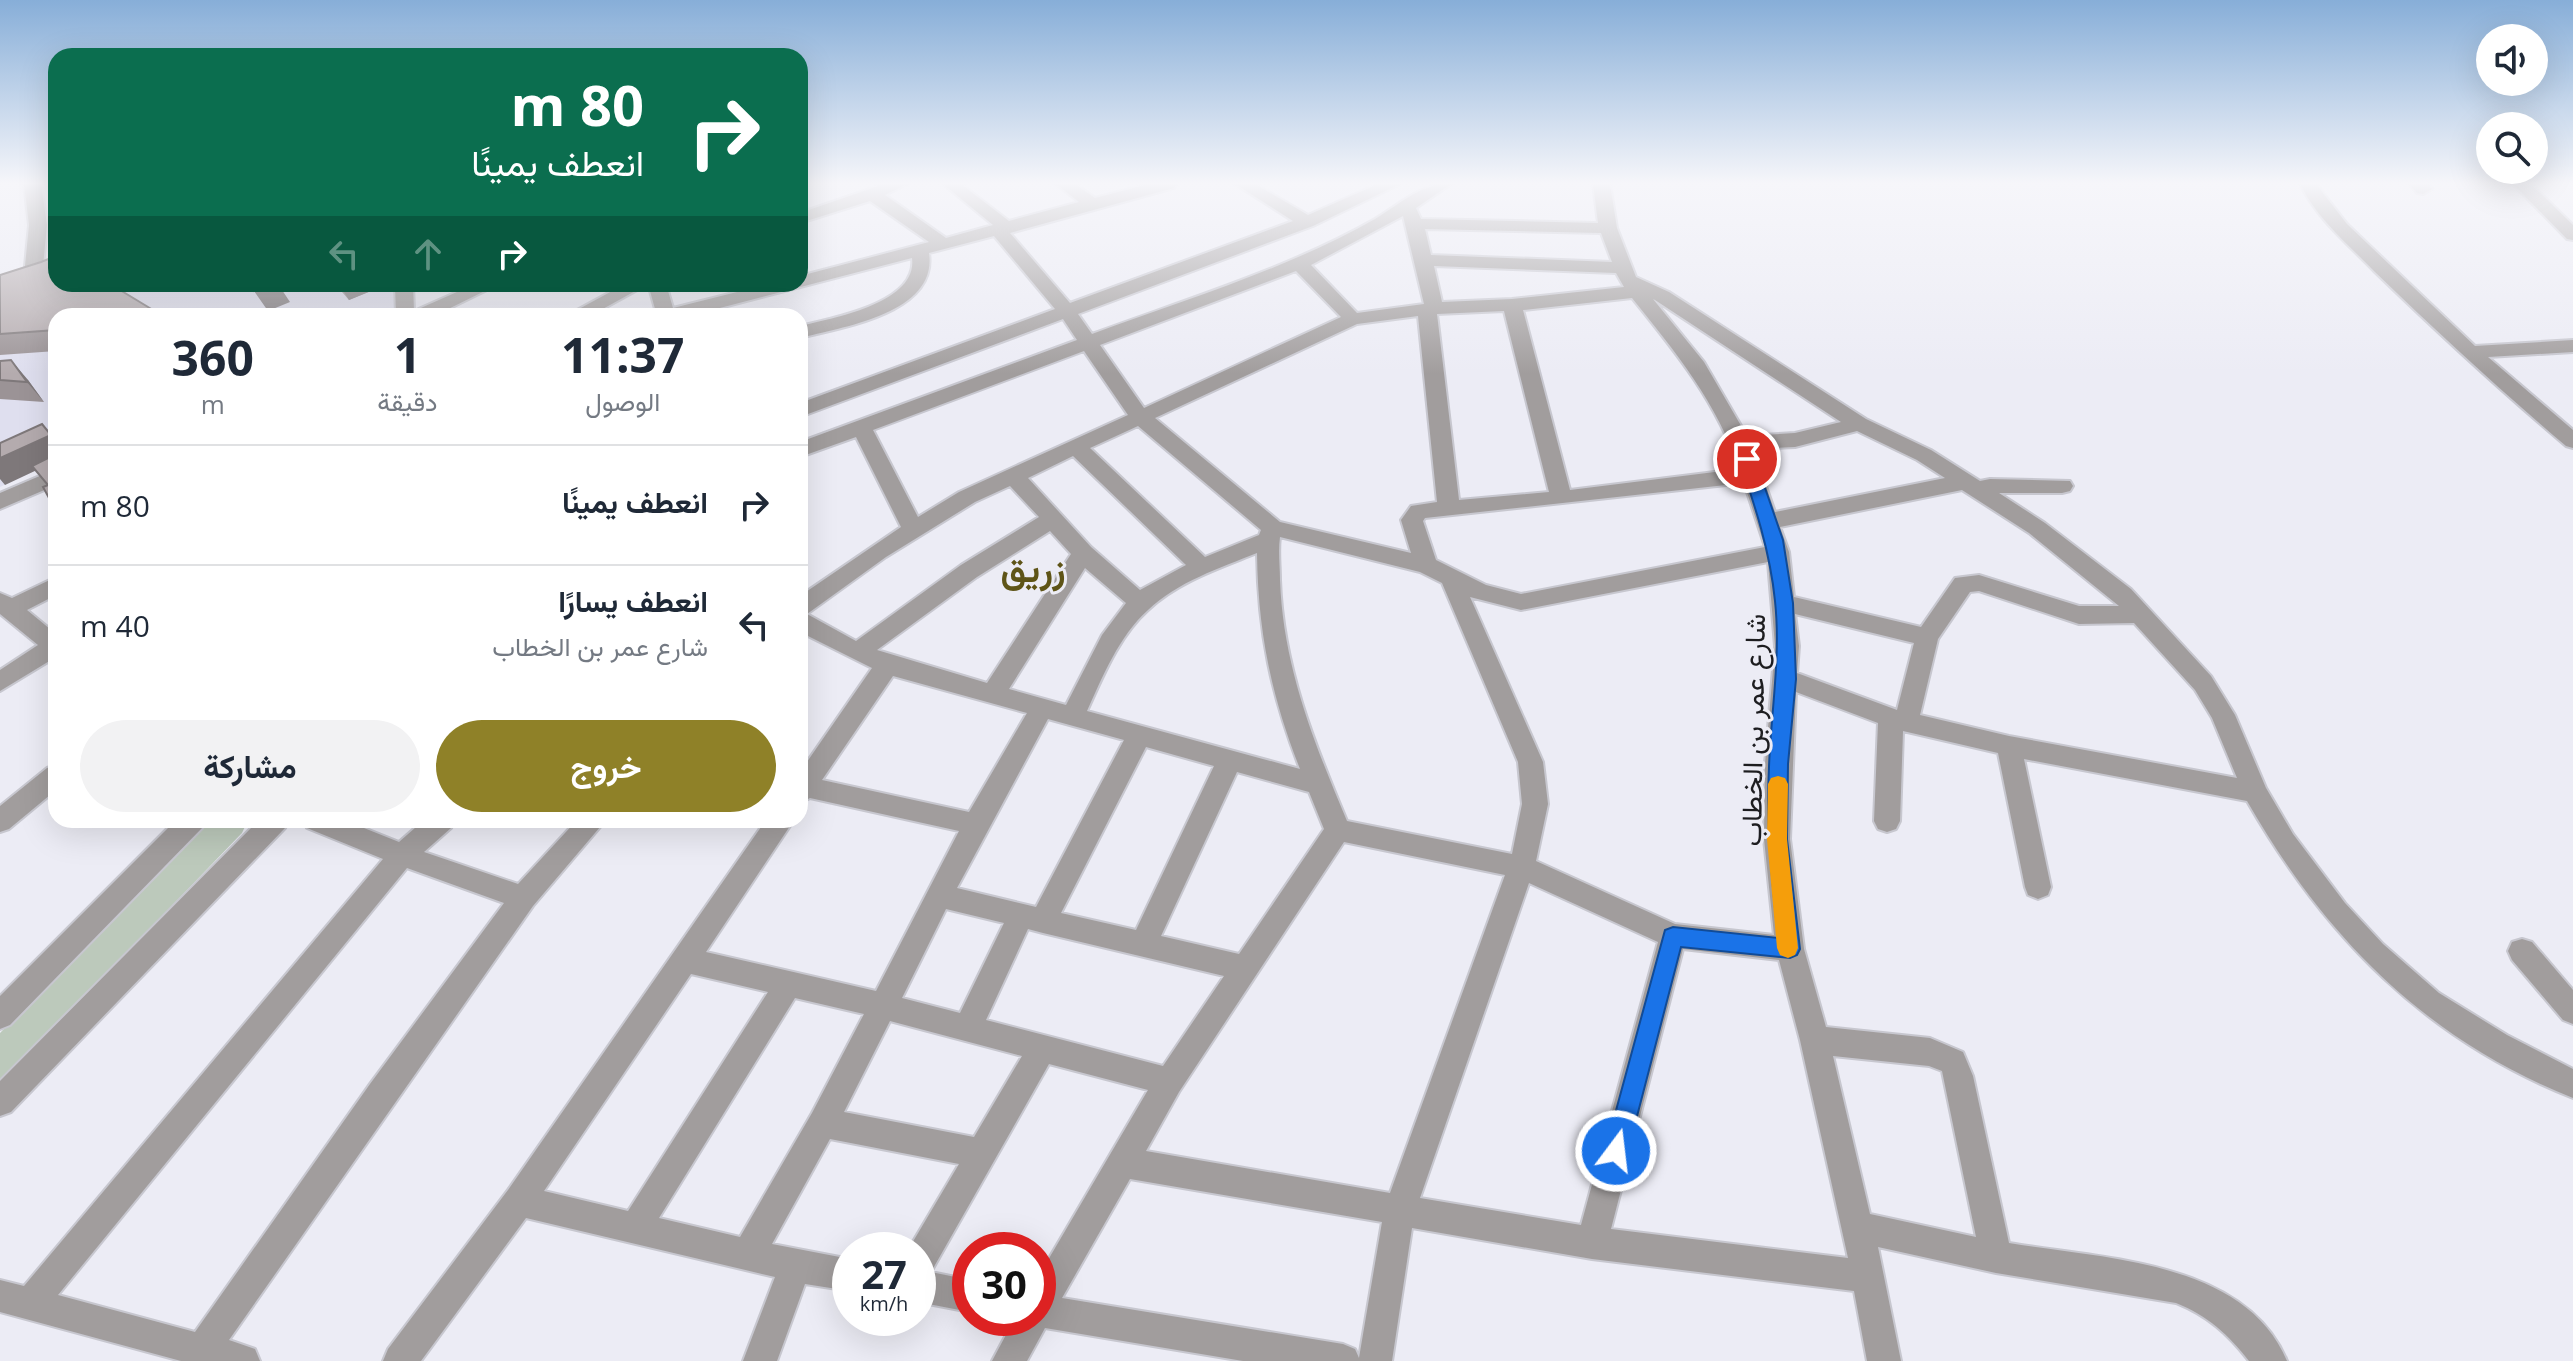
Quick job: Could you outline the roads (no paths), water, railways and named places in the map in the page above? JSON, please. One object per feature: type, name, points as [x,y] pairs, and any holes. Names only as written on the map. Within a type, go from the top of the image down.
[{"type":"street","points":[[33,276],[36,248]]},
{"type":"street","points":[[808,280],[935,248]]},
{"type":"street","points":[[1017,248],[1068,313],[1139,416],[1270,534],[1426,565],[1491,596],[1521,602],[1778,552]]},
{"type":"street","points":[[808,407],[1240,248]]},
{"type":"street","points":[[808,447],[1337,248]]},
{"type":"street","points":[[1419,248],[1431,308],[1435,404],[1449,509]]},
{"type":"street","name":"شارع عمر بن الخطاب","points":[[1616,248],[1628,280],[1697,366],[1741,443],[1778,552],[1787,679],[1778,764],[1777,839],[1790,949],[1815,1040],[1858,1227],[1884,1361]]},
{"type":"street","points":[[2361,248],[2471,352],[2571,437]]},
{"type":"street","points":[[808,330],[873,312],[896,300],[921,278],[925,264],[920,252]]},
{"type":"street","points":[[1422,260],[1628,280],[1662,296],[1859,424],[1924,455],[2060,543],[2142,614],[2203,683],[2216,704],[2255,792],[2284,842],[2335,911],[2407,984],[2460,1023],[2573,1084]]},
{"type":"street","points":[[1299,264],[1353,319]]},
{"type":"street","points":[[11,285],[48,270]]},
{"type":"street","points":[[808,602],[913,528],[967,497],[1353,319],[1431,308],[1512,305],[1628,280]]},
{"type":"street","points":[[436,308],[472,292]]},
{"type":"street","points":[[591,308],[623,292]]},
{"type":"street","points":[[694,308],[751,292]]},
{"type":"street","points":[[1512,305],[1561,498]]},
{"type":"street","points":[[2471,352],[2573,346]]},
{"type":"street","points":[[1741,443],[1795,440],[1859,424]]},
{"type":"street","points":[[861,426],[913,528]]},
{"type":"street","points":[[1075,446],[1203,568]]},
{"type":"street","points":[[1013,475],[1083,553],[1140,603]]},
{"type":"street","points":[[1426,565],[1412,520],[1414,515],[1427,509],[1561,498],[1753,475]]},
{"type":"street","points":[[0,502],[48,480]]},
{"type":"street","points":[[1770,521],[1968,486],[2062,486]]},
{"type":"street","points":[[858,652],[969,571],[1051,520]]},
{"type":"street","points":[[1073,715],[1110,646],[1140,603],[1270,534]]},
{"type":"street","points":[[1270,534],[1273,638],[1283,683],[1317,784],[1338,830]]},
{"type":"street","points":[[993,694],[1083,553]]},
{"type":"street","points":[[1375,1361],[1399,1212],[1521,867],[1533,821],[1535,794],[1532,767],[1451,578]]},
{"type":"street","points":[[1887,821],[1898,720],[1927,637],[1959,588],[1969,582],[2079,615],[2142,614]]},
{"type":"street","points":[[48,588],[5,605],[48,640]]},
{"type":"street","points":[[1784,603],[1927,637]]},
{"type":"street","points":[[808,625],[887,665],[1317,784]]},
{"type":"street","points":[[0,682],[48,651]]},
{"type":"street","points":[[808,780],[887,665]]},
{"type":"street","points":[[1787,679],[1898,720],[2009,746],[2255,792]]},
{"type":"street","points":[[748,1255],[823,1123],[976,824],[1043,707]]},
{"type":"street","points":[[968,1028],[1139,735]]},
{"type":"street","points":[[2009,746],[2038,887]]},
{"type":"street","points":[[1143,944],[1230,759]]},
{"type":"street","points":[[0,821],[48,782]]},
{"type":"street","points":[[808,790],[976,824]]},
{"type":"street","points":[[0,1016],[185,828]]},
{"type":"street","points":[[0,1102],[268,828]]},
{"type":"street","points":[[336,828],[523,898]]},
{"type":"street","points":[[243,1361],[15,1300],[402,855],[433,828]]},
{"type":"street","points":[[203,1349],[523,898],[586,828]]},
{"type":"street","points":[[400,1361],[519,1201],[776,828]]},
{"type":"street","points":[[1338,830],[1521,867],[1673,936],[1790,949]]},
{"type":"street","points":[[1056,1277],[1169,1082],[1338,830]]},
{"type":"street","points":[[941,896],[1243,968]]},
{"type":"street","points":[[1592,1243],[1673,936]]},
{"type":"street","points":[[2522,951],[2573,1011]]},
{"type":"street","points":[[687,960],[884,1006],[1169,1082]]},
{"type":"street","points":[[635,1228],[788,985]]},
{"type":"street","points":[[1815,1040],[1930,1052],[1953,1062],[1996,1257]]},
{"type":"street","points":[[936,1232],[1043,1047]]},
{"type":"street","points":[[823,1123],[980,1153]]},
{"type":"street","points":[[1121,1162],[1592,1243],[1867,1276]]},
{"type":"street","points":[[519,1201],[832,1272]]},
{"type":"street","points":[[1858,1227],[1996,1257],[2176,1287],[2207,1299],[2238,1321],[2270,1361]]},
{"type":"street","points":[[760,1361],[795,1266]]},
{"type":"street","points":[[1056,1312],[1343,1361]]},
{"type":"street","points":[[1009,1361],[1023,1336]]},
{"type":"district","name":"زريق","points":[[1033,568]]}]
